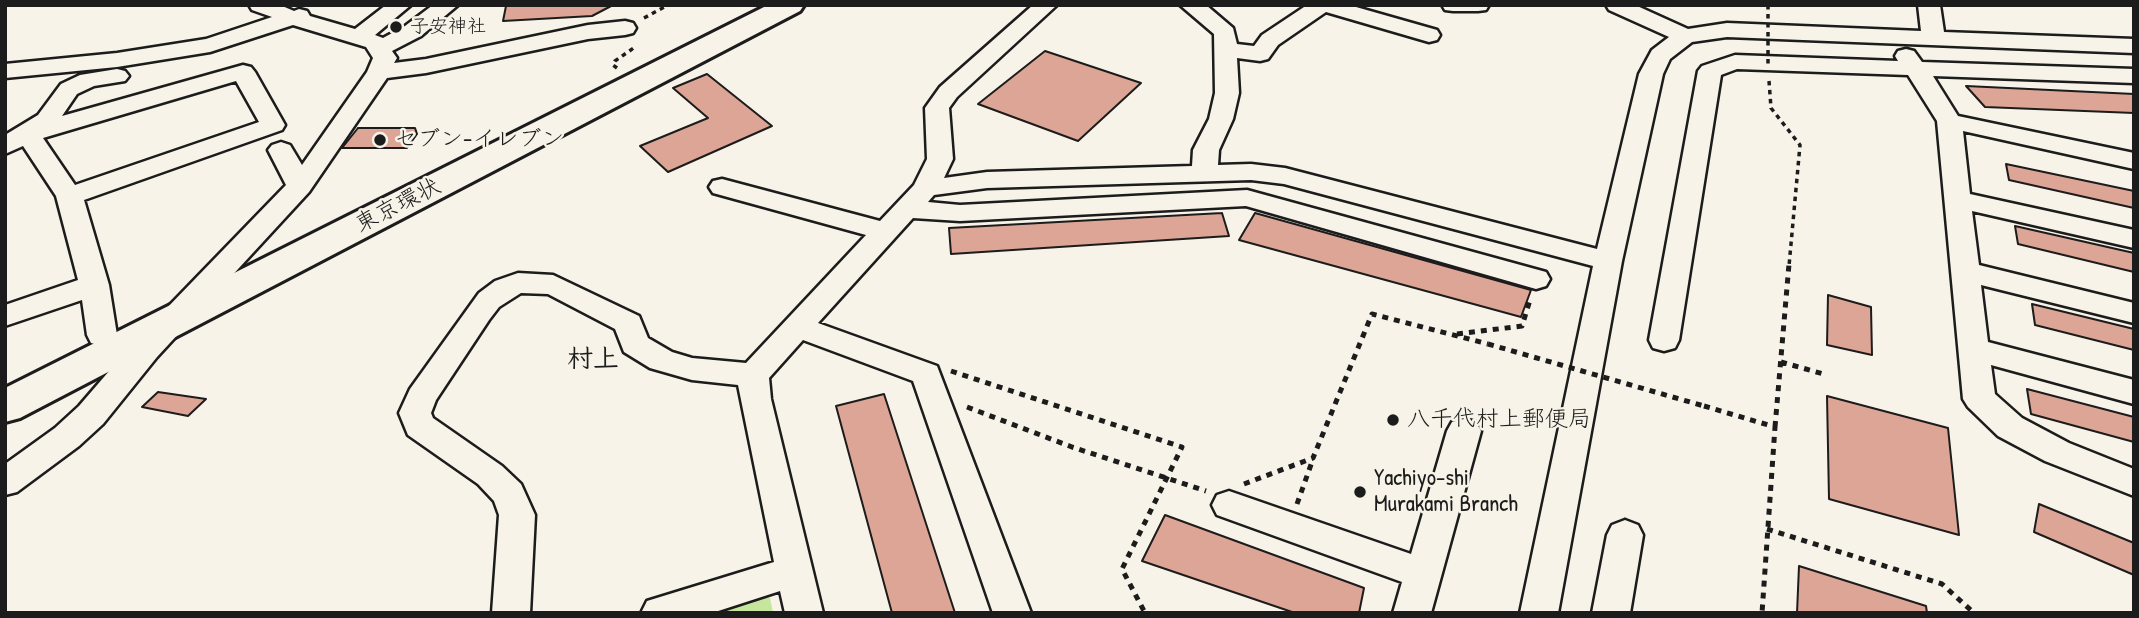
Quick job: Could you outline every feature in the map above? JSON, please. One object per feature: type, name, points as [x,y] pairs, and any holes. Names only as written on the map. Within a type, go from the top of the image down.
[{"type":"highway","name":"東京環状","points":[[5,383],[760,5]]},
{"type":"highway","name":"東京環状","points":[[5,407],[790,5]]},
{"type":"street","points":[[260,5],[373,52],[426,66],[577,34],[625,28]]},
{"type":"street","points":[[5,146],[47,120],[68,89],[88,80],[152,69],[210,45],[326,5]]},
{"type":"street","points":[[5,482],[67,437],[83,422],[112,392],[146,348],[300,186],[400,5]]},
{"type":"street","points":[[373,52],[412,31],[447,5]]},
{"type":"street","points":[[804,613],[755,400],[753,375],[916,198],[940,159],[936,116],[948,92],[1046,5]]},
{"type":"street","points":[[1191,5],[1209,17],[1224,33],[1226,49],[1227,93],[1222,119],[1206,150],[1205,173]]},
{"type":"street","points":[[1226,49],[1260,54],[1270,40],[1323,5],[1429,35]]},
{"type":"street","points":[[1453,5],[1478,5]]},
{"type":"street","points":[[1616,5],[1685,36]]},
{"type":"street","points":[[1929,5],[1933,36]]},
{"type":"street","points":[[1539,613],[1608,261],[1651,74],[1660,55],[1685,36],[1703,32],[1762,30],[2134,46]]},
{"type":"street","points":[[1891,35],[1938,100],[1949,121],[1979,399],[2010,427],[2057,452],[2134,482]]},
{"type":"street","points":[[5,71],[117,60],[210,45]]},
{"type":"street","points":[[1664,340],[1710,71],[1735,62],[2134,76]]},
{"type":"street","points":[[28,134],[243,72],[273,125],[69,196]]},
{"type":"street","points":[[1949,121],[2134,161]]},
{"type":"street","points":[[28,134],[69,196],[94,285],[102,335]]},
{"type":"street","points":[[281,150],[300,186]]},
{"type":"street","points":[[916,198],[988,180],[1251,172],[1285,176],[1608,261]]},
{"type":"street","points":[[722,187],[886,232]]},
{"type":"street","points":[[916,198],[960,213],[1247,198],[1536,279]]},
{"type":"street","points":[[1956,199],[2134,239]]},
{"type":"street","points":[[1964,271],[2134,313]]},
{"type":"street","points":[[511,613],[517,514],[509,494],[490,475],[420,426],[415,413],[421,397],[489,300],[505,288],[518,283],[553,285],[628,323],[635,344],[661,360],[692,369],[753,375]]},
{"type":"street","points":[[5,316],[94,285]]},
{"type":"street","points":[[797,327],[930,384],[1012,613]]},
{"type":"street","points":[[1973,349],[2134,392]]},
{"type":"street","points":[[1412,613],[1464,431]]},
{"type":"street","points":[[1228,495],[1289,526],[1423,574]]},
{"type":"street","points":[[1611,613],[1625,534]]},
{"type":"street","points":[[660,613],[794,571]]},
{"type":"path","points":[[1762,613],[1800,145],[1771,108],[1768,5]]},
{"type":"path","points":[[1452,335],[1522,326],[1536,279]]},
{"type":"path","points":[[1289,526],[1313,458],[1372,314],[1488,344],[1775,427]]},
{"type":"path","points":[[1781,362],[1827,375]]},
{"type":"path","points":[[930,384],[956,370],[1182,447],[1122,569],[1145,613]]},
{"type":"path","points":[[930,384],[1072,447],[1228,495],[1313,458]]},
{"type":"path","points":[[1767,528],[1942,584],[1974,613]]},
{"type":"green space","points":[[761,595],[770,598],[773,613],[707,613]]},
{"type":"building","points":[[613,5],[592,16],[503,21],[506,6]]},
{"type":"building","points":[[1045,51],[1141,83],[1078,141],[978,104]]},
{"type":"building","points":[[707,74],[772,126],[668,172],[640,146],[708,118],[673,88]]},
{"type":"building","points":[[1966,86],[2134,94],[2134,113],[1985,107]]},
{"type":"building","points":[[358,128],[415,128],[417,134],[407,148],[342,148]]},
{"type":"building","points":[[2006,164],[2134,191],[2134,208],[2009,180]]},
{"type":"building","points":[[1222,213],[1229,236],[951,254],[949,228]]},
{"type":"building","points":[[1255,213],[1531,290],[1521,317],[1239,240]]},
{"type":"building","points":[[2015,226],[2134,253],[2134,272],[2018,244]]},
{"type":"building","points":[[1828,295],[1871,307],[1872,355],[1827,345]]},
{"type":"building","points":[[2032,304],[2134,329],[2134,350],[2035,325]]},
{"type":"building","points":[[2027,389],[2134,417],[2134,442],[2031,414]]},
{"type":"building","points":[[158,392],[206,399],[188,416],[142,407]]},
{"type":"building","points":[[884,394],[955,613],[892,613],[836,406]]},
{"type":"building","points":[[1827,396],[1948,428],[1959,535],[1829,499]]},
{"type":"building","points":[[2039,504],[2134,543],[2134,575],[2034,532]]},
{"type":"building","points":[[1165,515],[1364,588],[1359,613],[1295,613],[1142,561]]},
{"type":"building","points":[[1799,566],[1926,606],[1927,613],[1797,613]]},
{"type":"place","name":"子安神社","points":[[396,27]]},
{"type":"place","name":"セブン-イレブン","points":[[380,140]]},
{"type":"place","name":"八千代村上郵便局","points":[[1393,420]]},
{"type":"place","name":"Yachiyo-shi Murakami Branch","points":[[1360,492]]},
{"type":"district","name":"村上","points":[[593,360]]}]
